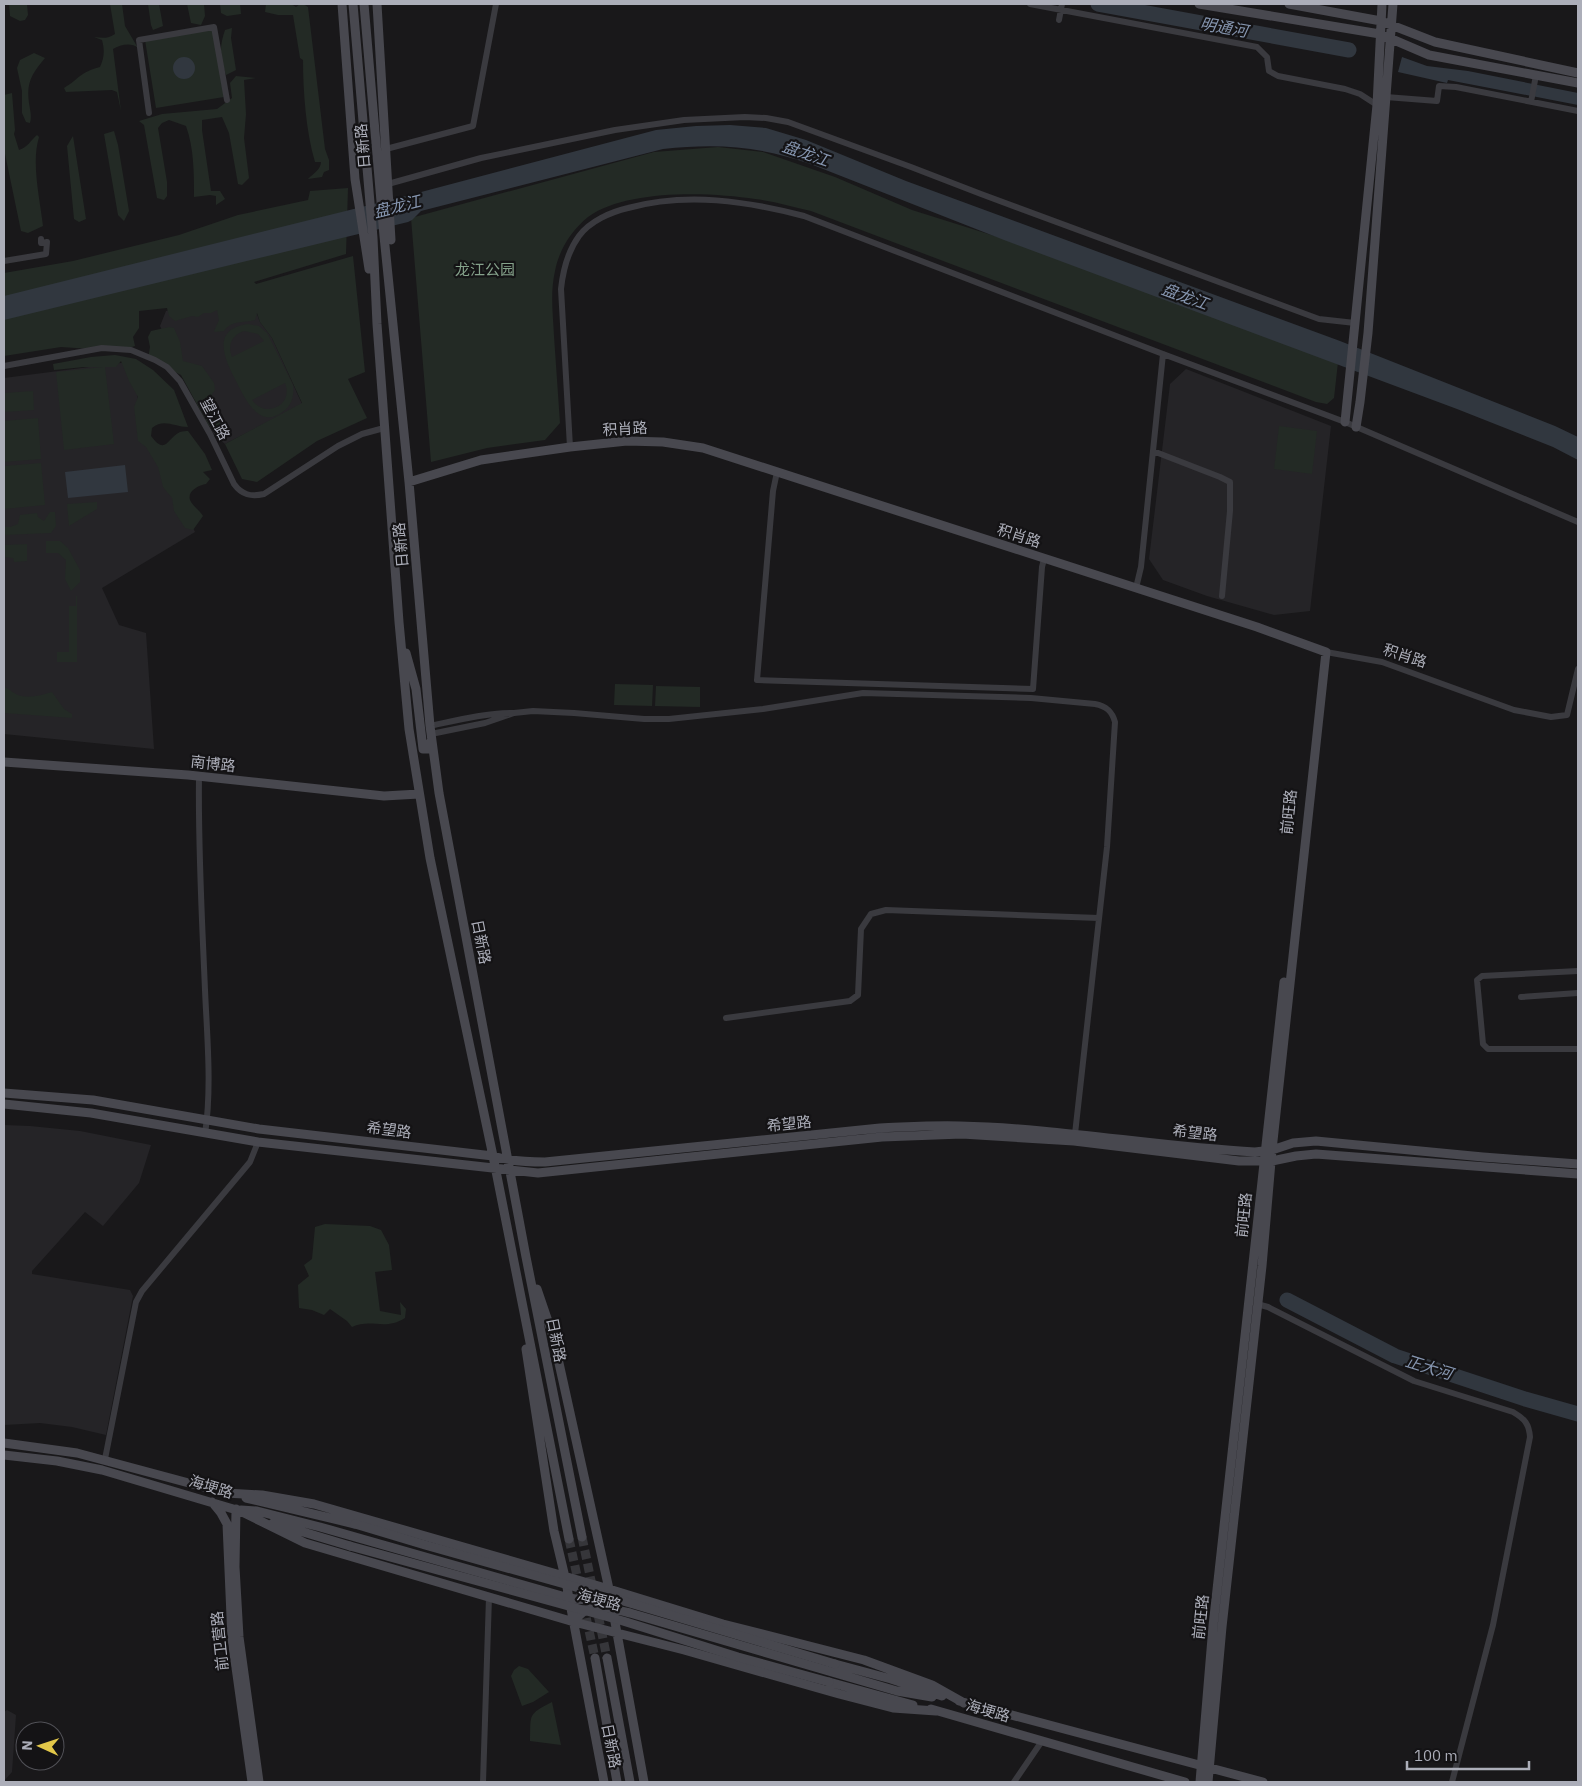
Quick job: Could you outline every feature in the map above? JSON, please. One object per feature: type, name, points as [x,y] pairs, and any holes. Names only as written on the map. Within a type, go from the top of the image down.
[{"type":"main road","name":"日新路","points":[[342,4],[357,191],[368,238]]},
{"type":"main road","name":"日新路","points":[[353,4],[367,168],[368,238],[377,324],[400,632],[419,794],[430,858],[496,1170],[569,1539]]},
{"type":"main road","name":"日新路","points":[[364,4],[379,168],[384,185]]},
{"type":"main road","name":"日新路","points":[[377,4],[386,149],[384,185],[396,345],[431,733],[439,793],[526,1257],[582,1538]]},
{"type":"main road","points":[[1199,4],[1380,34],[1429,55],[1536,78],[1578,83]]},
{"type":"main road","points":[[1289,4],[1381,21],[1435,42],[1578,73]]},
{"type":"main road","points":[[1345,422],[1377,105],[1382,4]]},
{"type":"main road","points":[[1356,426],[1368,333],[1393,4]]},
{"type":"main road","name":"积肖路","points":[[409,482],[481,460],[570,447],[627,441],[663,442],[703,448],[1257,627],[1323,651]]},
{"type":"main road","points":[[400,632],[416,689],[421,746],[423,749],[428,749],[431,733]]},
{"type":"main road","name":"前旺路","points":[[1208,1782],[1205,1767],[1213,1626],[1268,1161],[1323,651]]},
{"type":"main road","name":"南博路","points":[[4,762],[199,777],[384,796],[419,794]]},
{"type":"main road","name":"希望路","points":[[4,1093],[93,1100],[259,1129],[493,1156],[508,1160],[545,1162],[880,1128],[962,1126],[1075,1134],[1236,1151],[1269,1151],[1293,1143],[1316,1141],[1578,1164]]},
{"type":"main road","name":"希望路","points":[[4,1104],[91,1113],[258,1142],[538,1174],[882,1137],[934,1134],[1074,1141],[1239,1161],[1268,1161],[1316,1154],[1578,1174]]},
{"type":"main road","name":"前旺路","points":[[1200,1782],[1205,1767],[1223,1617],[1257,1304],[1268,1161]]},
{"type":"main road","points":[[526,1257],[553,1336],[609,1589],[644,1782]]},
{"type":"main road","name":"日新路","points":[[516,1272],[530,1382],[554,1531],[574,1622],[604,1782]]},
{"type":"main road","name":"海埂路","points":[[4,1443],[77,1453],[267,1504],[297,1509],[355,1524],[891,1679],[964,1703],[1263,1782]]},
{"type":"main road","name":"海埂路","points":[[4,1455],[57,1461],[102,1470],[236,1509],[350,1546],[623,1621],[738,1657],[1185,1782]]},
{"type":"main road","points":[[226,1493],[314,1504],[723,1624],[864,1660],[932,1685],[964,1703]]},
{"type":"main road","name":"前卫营路","points":[[211,1502],[227,1524],[232,1639],[252,1782]]},
{"type":"main road","points":[[236,1509],[257,1511],[569,1598],[580,1600],[592,1599],[609,1589]]},
{"type":"main road","points":[[236,1509],[305,1543],[574,1622],[684,1650],[848,1697],[894,1708],[936,1711]]},
{"type":"main road","name":"前卫营路","points":[[236,1509],[235,1567],[239,1637],[259,1782]]},
{"type":"main road","points":[[574,1622],[580,1614],[589,1608],[601,1606],[612,1608],[897,1691],[964,1703]]},
{"type":"main road","name":"日新路","points":[[595,1658],[617,1782]]},
{"type":"main road","name":"日新路","points":[[607,1658],[630,1782]]},
{"type":"street","points":[[386,149],[473,126],[496,4]]},
{"type":"street","points":[[1030,4],[1062,6],[1257,47],[1267,56],[1269,71],[1278,76],[1360,94],[1377,105]]},
{"type":"street","points":[[1059,20],[1062,6]]},
{"type":"street","points":[[149,113],[139,40],[214,27],[227,100]]},
{"type":"street","points":[[1531,101],[1536,78]]},
{"type":"street","points":[[1386,97],[1437,101],[1439,86],[1456,87],[1578,111]]},
{"type":"street","points":[[384,185],[481,158],[615,130],[684,120],[745,117],[766,118],[788,122],[1319,320],[1355,327]]},
{"type":"street","points":[[570,447],[561,308],[563,273],[570,252],[580,234],[596,221],[614,211],[650,202],[685,199],[724,200],[764,206],[804,216],[1356,426],[1578,522]]},
{"type":"street","points":[[4,261],[46,254],[46,242],[41,243],[41,239]]},
{"type":"street","name":"望江路","points":[[4,366],[102,348],[131,350],[155,360],[167,367],[180,381],[210,434],[234,484],[239,491],[247,495],[264,494],[338,446],[362,434],[384,428]]},
{"type":"street","points":[[1136,588],[1141,567],[1163,354]]},
{"type":"street","points":[[1153,452],[1230,482],[1230,511],[1222,596]]},
{"type":"street","points":[[777,472],[773,492],[757,680],[1034,689],[1044,559]]},
{"type":"street","name":"积肖路","points":[[1323,651],[1382,662],[1514,710],[1552,717],[1567,715],[1578,670]]},
{"type":"street","points":[[431,733],[485,722],[514,713],[533,711],[669,720],[763,710],[863,693],[1031,698],[1103,706],[1111,712],[1115,722],[1108,847],[1075,1134]]},
{"type":"street","points":[[199,777],[199,865],[208,1049],[207,1121],[205,1134]]},
{"type":"street","points":[[726,1018],[850,1001],[858,995],[861,929],[871,914],[886,910],[1099,918]]},
{"type":"street","points":[[1578,971],[1482,976],[1477,980],[1483,1044],[1485,1047],[1488,1049],[1578,1049]]},
{"type":"street","points":[[1520,997],[1578,993]]},
{"type":"street","points":[[104,1460],[136,1302],[142,1292],[250,1162],[258,1142]]},
{"type":"street","points":[[1257,1304],[1268,1307],[1414,1381],[1513,1412],[1523,1418],[1529,1426],[1530,1437],[1493,1625],[1452,1782]]},
{"type":"street","points":[[483,1782],[489,1597]]},
{"type":"street","points":[[1014,1782],[1042,1741]]},
{"type":"shaded area","points":[[246,286],[260,322],[272,338],[302,404],[225,444],[214,435],[160,326],[166,311]]},
{"type":"shaded area","points":[[128,362],[136,383],[140,417],[195,532],[102,588],[119,625],[146,633],[154,749],[4,734],[4,378]]},
{"type":"shaded area","points":[[1186,369],[1331,426],[1310,611],[1274,615],[1207,596],[1163,580],[1149,559],[1170,384]]},
{"type":"shaded area","points":[[4,1125],[80,1131],[151,1145],[139,1183],[103,1226],[85,1212],[32,1271],[32,1274],[130,1290],[133,1296],[106,1435],[72,1427],[40,1423],[4,1425]]},
{"type":"shaded area","points":[[7,1710],[16,1715],[12,1772],[4,1781],[4,1712]]},
{"type":"green space","points":[[9,4],[27,4],[28,15],[25,20],[20,21],[10,16]]},
{"type":"green space","points":[[110,4],[122,4],[125,26],[138,48],[132,45],[125,45],[113,49],[121,111],[117,92],[112,90],[66,92],[64,88],[84,73],[100,67],[104,54],[103,44],[102,40],[94,37],[102,38],[115,34]]},
{"type":"green space","points":[[148,4],[159,4],[163,26],[153,30]]},
{"type":"green space","points":[[187,4],[204,4],[205,16],[201,25],[191,23]]},
{"type":"green space","points":[[220,4],[240,4],[241,14],[227,16],[221,13]]},
{"type":"green space","points":[[266,4],[291,4],[296,7],[303,4],[308,7],[325,149],[329,160],[329,170],[324,172],[322,177],[308,179],[318,169],[321,162],[315,162],[309,138],[304,98],[303,60],[300,58],[293,15],[278,15],[265,12]]},
{"type":"green space","points":[[232,28],[231,38],[236,70],[226,75],[221,58],[221,47],[225,30]]},
{"type":"green space","points":[[213,29],[224,97],[156,108],[145,40]]},
{"type":"green space","points":[[34,53],[45,58],[33,74],[29,84],[30,123],[26,122],[22,113],[22,91],[17,68],[20,60]]},
{"type":"green space","points":[[236,76],[256,78],[244,80],[246,114],[244,138],[249,178],[242,185],[238,184],[229,133],[222,117],[202,120],[211,191],[220,191],[225,199],[216,205],[216,196],[194,197],[194,170],[189,134],[186,126],[169,120],[162,123],[158,128],[167,182],[167,196],[164,200],[157,198],[144,125],[139,121],[162,114],[217,109],[232,98],[230,83]]},
{"type":"green space","points":[[12,93],[14,134],[19,150],[27,146],[37,135],[39,137],[36,169],[43,226],[28,233],[21,231],[4,149],[4,95]]},
{"type":"green space","points":[[114,131],[129,211],[124,221],[118,215],[104,134]]},
{"type":"green space","points":[[73,136],[86,219],[79,222],[74,219],[67,146]]},
{"type":"green space","name":"龙江公园","points":[[718,147],[763,152],[835,177],[912,210],[1001,238],[1338,362],[1334,398],[1327,404],[1316,402],[811,211],[769,201],[736,197],[692,194],[669,195],[624,201],[604,208],[582,222],[563,248],[553,279],[552,295],[560,423],[545,440],[487,448],[431,462],[411,218],[654,152]]},
{"type":"green space","points":[[348,188],[346,254],[254,282],[256,284],[353,256],[365,372],[348,379],[367,418],[317,441],[257,482],[242,479],[225,444],[302,403],[272,338],[260,322],[257,313],[255,320],[234,323],[224,331],[215,332],[219,320],[217,310],[211,313],[204,313],[198,317],[192,316],[175,321],[169,316],[167,308],[139,311],[139,328],[133,337],[135,346],[119,351],[61,347],[4,356],[4,273],[73,261],[179,235],[238,215],[308,200],[310,191]]},
{"type":"green space","points":[[248,324],[259,326],[267,333],[293,385],[293,395],[290,404],[276,416],[268,417],[254,411],[232,373],[225,355],[224,346],[229,332],[236,327]],"holes":[[[244,331],[258,334],[264,341],[232,357],[230,345],[236,335]],[[285,383],[286,398],[277,407],[271,409],[264,408],[258,406],[252,400]]]},
{"type":"green space","points":[[169,327],[174,328],[180,342],[183,361],[202,366],[214,383],[215,390],[212,394],[221,427],[209,426],[181,375],[148,359],[150,347],[148,337],[151,331]]},
{"type":"green space","points":[[115,355],[136,359],[153,370],[174,390],[188,427],[165,423],[156,425],[152,428],[151,436],[156,442],[160,445],[166,444],[180,432],[188,431],[205,454],[212,470],[203,472],[210,479],[206,484],[197,487],[190,494],[191,502],[203,516],[193,530],[185,528],[174,511],[172,498],[163,487],[158,467],[146,447],[138,441],[134,407],[138,397],[121,361],[116,367],[105,367],[114,444],[64,450],[56,372],[103,367],[54,370],[53,364]]},
{"type":"green space","points":[[33,391],[34,410],[4,412],[4,393]]},
{"type":"green space","points":[[38,418],[41,459],[4,462],[4,421]]},
{"type":"green space","points":[[1279,426],[1317,431],[1312,474],[1274,469]]},
{"type":"green space","points":[[41,463],[45,505],[4,509],[4,466]]},
{"type":"green space","points":[[97,502],[97,509],[69,526],[67,504]]},
{"type":"green space","points":[[50,512],[55,512],[56,526],[51,533],[4,535],[4,527],[18,524],[20,515],[37,513],[38,517],[44,521]]},
{"type":"green space","points":[[46,541],[60,541],[68,548],[80,570],[80,582],[71,591],[65,579],[66,560],[58,553],[46,553]]},
{"type":"green space","points":[[27,544],[27,561],[14,562],[13,558],[4,557],[4,545]]},
{"type":"green space","points":[[76,596],[77,662],[57,662],[57,652],[69,652],[69,606],[76,606]]},
{"type":"green space","points":[[615,684],[653,685],[652,706],[614,705]]},
{"type":"green space","points":[[656,686],[700,687],[700,707],[655,706]]},
{"type":"green space","points":[[4,687],[26,697],[52,692],[64,709],[72,714],[72,718],[4,713]]},
{"type":"green space","points":[[325,1224],[370,1226],[381,1230],[389,1245],[392,1270],[375,1272],[380,1311],[401,1315],[400,1302],[406,1309],[405,1318],[391,1324],[365,1324],[352,1327],[330,1309],[324,1315],[312,1310],[299,1308],[298,1285],[309,1276],[304,1265],[312,1259],[315,1227]]},
{"type":"green space","points":[[519,1666],[528,1669],[549,1692],[533,1702],[522,1706],[511,1676]]},
{"type":"green space","points":[[552,1702],[561,1745],[530,1741],[532,1716]]},
{"type":"water","points":[[184,57],[192,60],[195,68],[192,76],[184,79],[176,76],[173,68],[176,60]]},
{"type":"water","points":[[1402,57],[1427,66],[1468,71],[1578,93],[1578,105],[1448,80],[1447,83],[1398,72]]},
{"type":"water","name":"盘龙江","points":[[730,125],[766,128],[806,140],[906,181],[1340,341],[1555,426],[1578,437],[1578,460],[1553,447],[1457,409],[1004,240],[813,165],[757,150],[721,146],[663,149],[421,211],[408,222],[4,320],[4,296],[406,196],[656,130]]},
{"type":"water","points":[[125,465],[128,492],[68,498],[65,472]]},
{"type":"waterway","name":"明通河","points":[[1098,4],[1349,50]]},
{"type":"waterway","name":"正大河","points":[[1287,1300],[1395,1356],[1525,1399],[1578,1414]]},
{"type":"tunnel","points":[[582,1537],[607,1658]]},
{"type":"tunnel","points":[[569,1539],[595,1658]]}]
